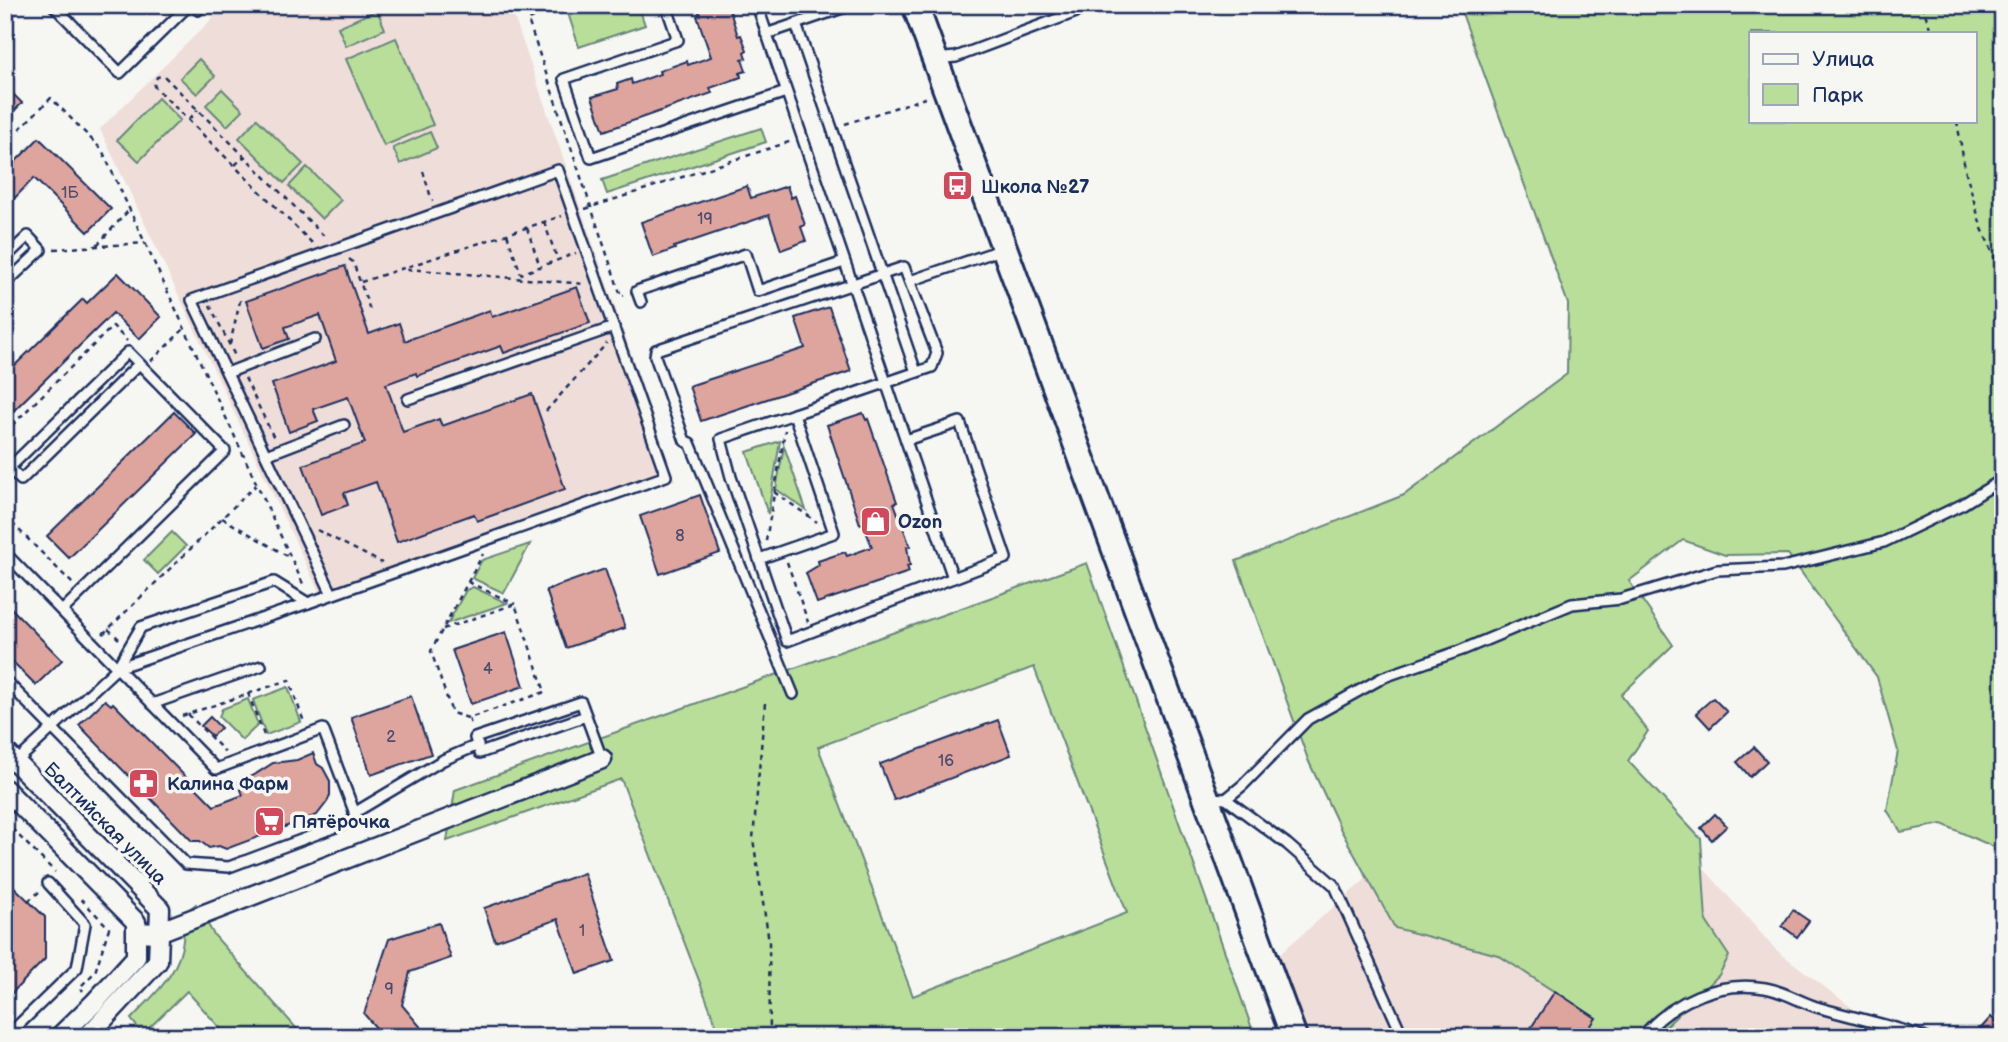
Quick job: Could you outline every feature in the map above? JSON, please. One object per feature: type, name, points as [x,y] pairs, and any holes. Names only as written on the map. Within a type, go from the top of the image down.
[{"type":"street","points":[[915,5],[945,91],[1216,798],[1294,1037]]},
{"type":"street","name":"Балтийская улица","points":[[11,756],[160,909],[161,931]]},
{"type":"street","points":[[138,932],[150,934],[161,931],[602,759]]},
{"type":"street","points":[[5,789],[136,922],[136,957],[59,1037]]},
{"type":"street","points":[[87,1037],[158,961],[161,931]]},
{"type":"street","points":[[104,992],[116,996],[117,1006]]},
{"type":"lane","points":[[53,5],[120,73],[191,5],[198,10],[202,5]]},
{"type":"lane","points":[[666,5],[678,40],[564,79],[591,158],[786,92]]},
{"type":"lane","points":[[757,5],[953,578]]},
{"type":"lane","points":[[766,34],[851,5]]},
{"type":"lane","points":[[934,59],[956,57],[1095,5]]},
{"type":"lane","points":[[796,24],[916,372]]},
{"type":"lane","points":[[117,668],[310,602],[666,476],[558,170],[192,300],[332,594]]},
{"type":"lane","points":[[5,258],[27,236],[41,250],[5,284]]},
{"type":"lane","points":[[910,281],[1005,248]]},
{"type":"lane","points":[[641,302],[637,291],[746,254],[758,291],[844,262]]},
{"type":"lane","points":[[793,694],[690,443],[685,441],[655,356],[656,350],[904,268],[910,281],[937,353],[932,367],[721,439],[731,477],[761,558],[786,641],[1006,558],[960,422],[906,440]]},
{"type":"lane","points":[[408,399],[615,330]]},
{"type":"lane","points":[[227,373],[315,339]]},
{"type":"lane","points":[[62,611],[225,451],[128,352],[7,470],[20,480],[141,366]]},
{"type":"lane","points":[[761,558],[834,533],[790,415]]},
{"type":"lane","points":[[266,455],[344,425]]},
{"type":"lane","points":[[1216,798],[1243,785],[1308,719],[1384,677],[1462,650],[1572,604],[1621,599],[1717,570],[1783,568],[1884,542],[1963,504],[2003,480]]},
{"type":"lane","points":[[5,553],[216,769],[323,729],[357,819],[229,867],[186,864],[5,680]]},
{"type":"lane","points":[[11,756],[52,726],[117,668],[141,627],[274,582],[310,602]]},
{"type":"lane","points":[[152,704],[261,666]]},
{"type":"lane","points":[[354,813],[477,741],[581,702],[602,759]]},
{"type":"lane","points":[[477,741],[481,752],[586,716]]},
{"type":"lane","points":[[1216,798],[1287,844],[1335,886],[1403,1037]]},
{"type":"lane","points":[[5,1037],[77,968],[85,924],[48,883]]},
{"type":"lane","points":[[1642,1037],[1672,1009],[1715,988],[1765,988],[1819,1008],[1924,1037]]},
{"type":"path","points":[[1922,5],[1932,32]]},
{"type":"path","points":[[323,254],[154,86],[157,76],[164,76],[353,262],[370,310]]},
{"type":"path","points":[[833,128],[945,91]]},
{"type":"path","points":[[5,144],[51,98],[103,150],[310,602]]},
{"type":"path","points":[[189,119],[198,110]]},
{"type":"path","points":[[1957,122],[1965,169],[1981,226],[2003,277]]},
{"type":"path","points":[[361,282],[802,138]]},
{"type":"path","points":[[235,166],[245,156]]},
{"type":"path","points":[[422,171],[436,214]]},
{"type":"path","points":[[97,245],[130,210]]},
{"type":"path","points":[[544,222],[558,261]]},
{"type":"path","points":[[527,228],[540,267]]},
{"type":"path","points":[[507,234],[521,274],[586,249]]},
{"type":"path","points":[[41,250],[145,243]]},
{"type":"path","points":[[403,268],[599,285]]},
{"type":"path","points":[[230,344],[245,281]]},
{"type":"path","points":[[5,432],[113,326],[131,345]]},
{"type":"path","points":[[141,366],[184,328]]},
{"type":"path","points":[[546,411],[615,330]]},
{"type":"path","points":[[761,558],[790,415]]},
{"type":"path","points":[[94,644],[256,485]]},
{"type":"path","points":[[774,492],[834,533]]},
{"type":"path","points":[[5,516],[81,592]]},
{"type":"path","points":[[222,518],[289,557]]},
{"type":"path","points":[[317,530],[398,571]]},
{"type":"path","points":[[783,550],[811,632]]},
{"type":"path","points":[[467,583],[515,604],[545,692],[468,718],[452,713],[431,651],[467,583],[483,554]]},
{"type":"path","points":[[443,629],[515,604]]},
{"type":"path","points":[[169,721],[289,680],[304,724]]},
{"type":"path","points":[[248,694],[265,738],[275,735]]},
{"type":"path","points":[[765,703],[752,839],[769,941],[770,1037]]},
{"type":"path","points":[[188,714],[234,762]]},
{"type":"path","points":[[468,718],[477,741]]},
{"type":"shaded area","points":[[226,5],[510,5],[675,480],[322,598],[100,129]]},
{"type":"shaded area","points":[[1529,671],[1775,949],[1890,1037],[1307,1037],[1275,958],[1367,878]]},
{"type":"green space","points":[[582,5],[638,5],[645,25],[579,47],[567,10]]},
{"type":"green space","points":[[1459,5],[2003,5],[2003,851],[1942,824],[1901,832],[1887,810],[1898,751],[1877,677],[1788,554],[1725,555],[1683,540],[1629,581],[1673,645],[1621,695],[1648,731],[1628,761],[1701,839],[1706,921],[1729,956],[1719,975],[1655,1037],[1583,1037],[1595,1018],[1498,955],[1395,928],[1341,830],[1309,762],[1236,561],[1404,495],[1567,374],[1568,304]]},
{"type":"green space","points":[[377,10],[385,29],[346,46],[338,27]]},
{"type":"green space","points":[[396,38],[433,125],[384,146],[346,59]]},
{"type":"green space","points":[[199,59],[215,76],[197,94],[180,78]]},
{"type":"green space","points":[[222,89],[243,110],[227,126],[206,105]]},
{"type":"green space","points":[[158,98],[180,120],[139,161],[117,140]]},
{"type":"green space","points":[[257,119],[303,164],[284,183],[239,138]]},
{"type":"green space","points":[[761,128],[766,142],[607,194],[602,180]]},
{"type":"green space","points":[[430,132],[437,148],[400,164],[393,148]]},
{"type":"green space","points":[[307,167],[341,200],[322,219],[289,186]]},
{"type":"green space","points":[[780,441],[768,514],[747,452]]},
{"type":"green space","points":[[784,446],[806,510],[776,489]]},
{"type":"green space","points":[[172,532],[186,546],[158,574],[144,560]]},
{"type":"green space","points":[[530,544],[504,593],[472,578],[482,560]]},
{"type":"green space","points":[[1087,563],[1255,1037],[721,1037],[621,779],[447,841],[455,790]],"holes":[[[1034,667],[1127,913],[913,996],[818,747]]]},
{"type":"green space","points":[[473,587],[507,603],[448,623],[466,590]]},
{"type":"green space","points":[[288,687],[301,722],[266,735],[253,700]]},
{"type":"green space","points":[[248,699],[258,725],[242,740],[219,717],[222,709]]},
{"type":"green space","points":[[196,904],[214,935],[304,1037],[228,1037],[187,991],[143,1034],[131,1019],[172,973],[182,947],[183,914]]},
{"type":"building","points":[[697,5],[728,5],[738,36],[741,35],[747,50],[744,52],[746,58],[742,59],[746,71],[740,73],[741,77],[710,88],[712,93],[604,131],[592,97],[618,89],[617,84],[631,79],[632,84],[687,61],[688,65],[711,57],[697,16],[700,15]]},
{"type":"building","points":[[5,86],[22,103],[5,120]]},
{"type":"building","points":[[39,138],[111,209],[88,232],[34,178],[5,208],[5,172]]},
{"type":"building","points":[[747,186],[751,198],[787,186],[791,198],[795,196],[805,225],[801,227],[806,241],[781,250],[769,215],[674,247],[675,249],[653,257],[641,222]]},
{"type":"building","points":[[345,266],[369,334],[399,323],[405,341],[490,310],[492,317],[577,287],[590,323],[504,353],[501,346],[417,376],[416,373],[386,384],[403,432],[439,419],[442,426],[532,394],[565,489],[477,521],[474,514],[397,542],[376,482],[344,493],[348,505],[321,515],[303,465],[365,443],[348,397],[313,409],[318,421],[289,432],[272,384],[336,361],[320,315],[285,327],[289,339],[263,348],[246,301]]},
{"type":"building","points":[[118,273],[161,317],[139,339],[113,313],[5,419],[5,375],[83,299],[87,303]]},
{"type":"building","points":[[829,307],[851,371],[701,421],[689,386],[805,348],[795,318]]},
{"type":"building","points":[[174,412],[196,434],[69,558],[47,536]]},
{"type":"building","points":[[863,413],[866,420],[868,419],[910,546],[907,547],[909,572],[817,603],[806,573],[819,565],[818,561],[845,552],[847,556],[872,547],[863,523],[860,524],[827,425]]},
{"type":"building","points":[[700,495],[720,553],[660,574],[640,516]]},
{"type":"building","points":[[605,569],[625,628],[566,648],[546,590]]},
{"type":"building","points":[[5,602],[62,660],[36,685],[5,654]]},
{"type":"building","points":[[506,632],[524,686],[471,704],[452,650]]},
{"type":"building","points":[[411,696],[431,754],[371,775],[351,717]]},
{"type":"building","points":[[1713,698],[1727,712],[1710,728],[1696,713]]},
{"type":"building","points":[[105,700],[111,705],[113,703],[214,806],[243,795],[238,782],[273,763],[297,760],[313,753],[317,764],[323,768],[330,781],[327,802],[317,815],[226,849],[219,846],[209,848],[200,841],[192,841],[79,725]]},
{"type":"building","points":[[210,717],[221,728],[212,736],[201,726]]},
{"type":"building","points":[[998,720],[1011,755],[894,800],[880,764]]},
{"type":"building","points":[[1754,747],[1767,761],[1750,777],[1737,762]]},
{"type":"building","points":[[1715,814],[1727,826],[1712,840],[1701,828]]},
{"type":"building","points":[[584,873],[614,961],[577,974],[558,919],[495,941],[484,908]]},
{"type":"building","points":[[5,878],[45,917],[45,959],[5,1000],[5,955],[13,947],[13,932],[5,924]]},
{"type":"building","points":[[1793,910],[1809,921],[1797,937],[1782,926]]},
{"type":"building","points":[[439,923],[451,958],[410,972],[402,1005],[429,1037],[384,1037],[364,1014],[389,939]]},
{"type":"building","points":[[1555,991],[1596,1018],[1583,1037],[1525,1037]]},
{"type":"building","points":[[1991,1017],[2003,1028],[2003,1037],[1973,1037]]},
{"type":"place","name":"Школа №27","points":[[958,186]]},
{"type":"place","name":"Ozon","points":[[875,521]]},
{"type":"place","name":"Калина Фарм","points":[[144,783]]},
{"type":"place","name":"Пятёрочка","points":[[269,821]]}]
